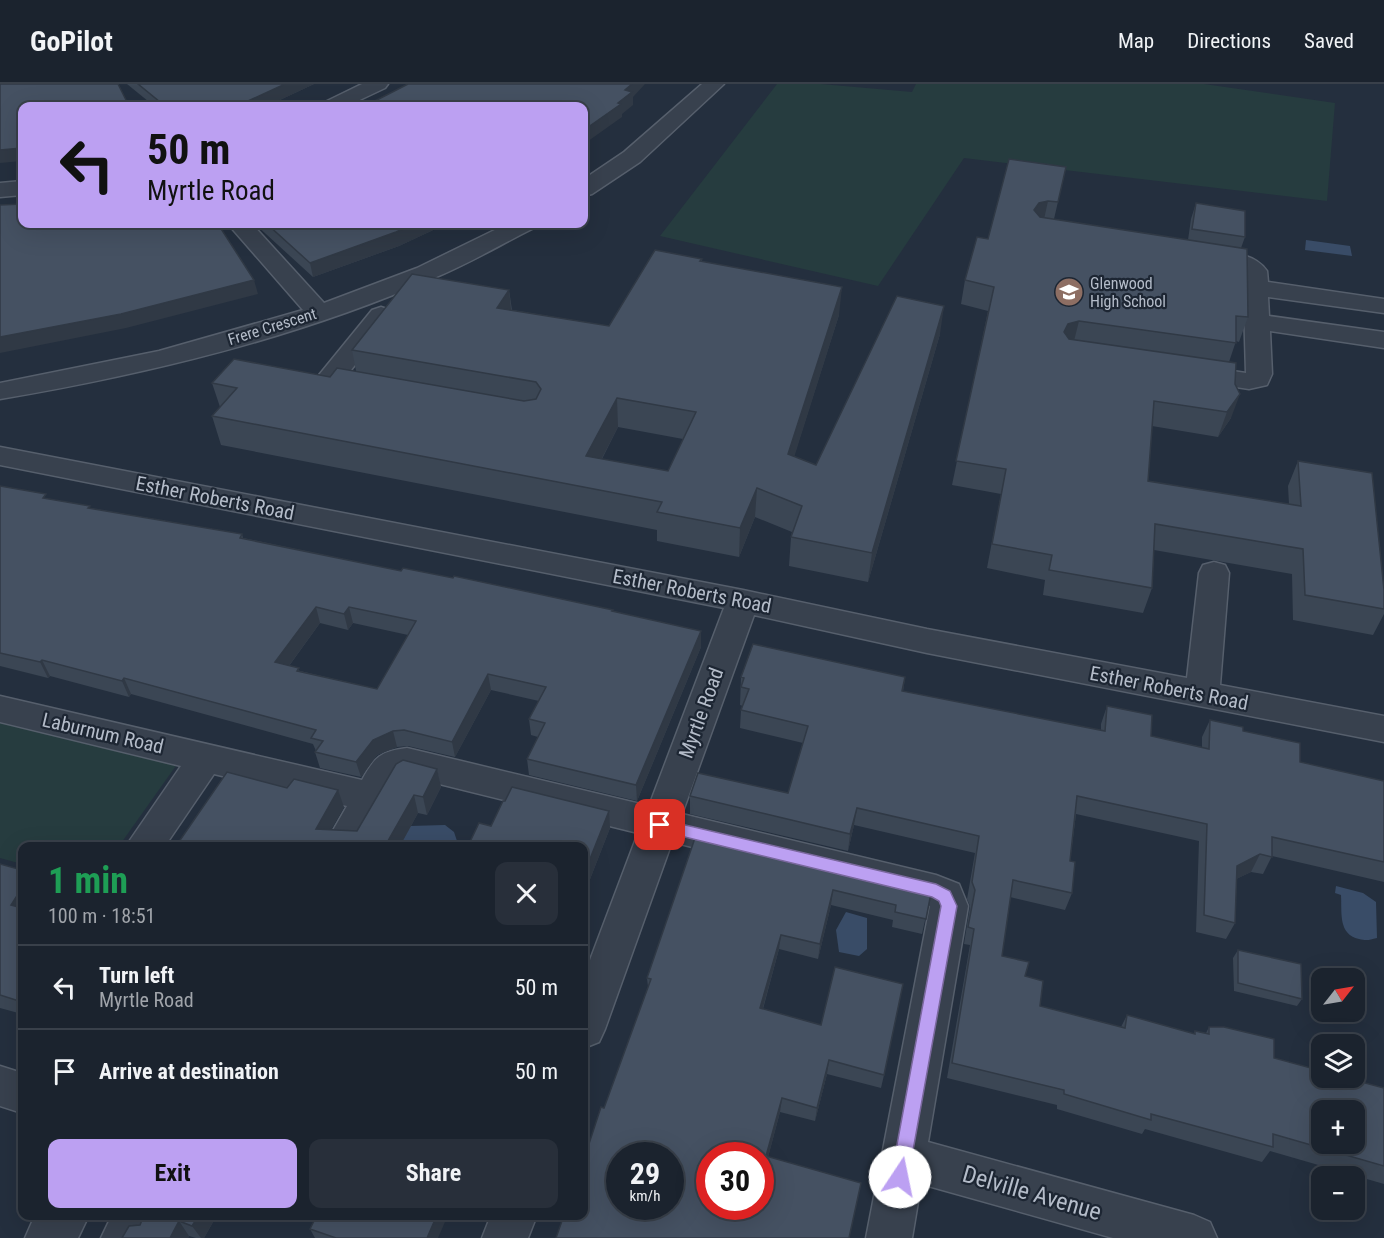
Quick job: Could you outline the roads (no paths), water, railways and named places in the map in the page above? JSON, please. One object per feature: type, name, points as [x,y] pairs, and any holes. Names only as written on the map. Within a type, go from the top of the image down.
[{"type":"street","points":[[340,102],[378,84]]},
{"type":"street","points":[[588,186],[632,157],[714,84]]},
{"type":"street","points":[[0,190],[18,188]]},
{"type":"street","points":[[244,228],[318,312]]},
{"type":"street","name":"Frere Crescent","points":[[2,391],[157,359],[231,340],[407,280],[458,258],[516,228]]},
{"type":"street","points":[[1167,369],[1254,381],[1258,379],[1259,374],[1255,271],[1247,265],[1182,254]]},
{"type":"street","points":[[388,395],[335,386],[330,381],[332,375],[407,280]]},
{"type":"street","points":[[1256,288],[1384,306]]},
{"type":"street","points":[[1258,322],[1384,339]]},
{"type":"street","name":"Esther Roberts Road","points":[[0,456],[743,601],[927,641],[1384,729]]},
{"type":"street","points":[[1202,694],[1214,573]]},
{"type":"street","name":"Myrtle Road","points":[[588,1018],[743,601]]},
{"type":"street","name":"Laburnum Road","points":[[0,709],[371,797]]},
{"type":"street","points":[[148,842],[206,757]]},
{"type":"street","points":[[345,842],[391,765],[407,762],[936,891],[945,896],[949,906],[889,1238]]},
{"type":"street","points":[[0,1086],[18,1092]]},
{"type":"street","name":"Delville Avenue","points":[[904,1157],[1194,1238]]},
{"type":"street","points":[[48,1238],[63,1220]]},
{"type":"street","points":[[124,1238],[134,1220]]},
{"type":"street","points":[[505,1238],[512,1220]]},
{"type":"water","points":[[1306,240],[1350,246],[1352,256],[1305,250]]},
{"type":"water","points":[[445,825],[454,832],[457,841],[397,842],[410,826]]},
{"type":"water","points":[[1336,886],[1363,893],[1376,902],[1377,938],[1362,940],[1347,933],[1342,922],[1341,895],[1335,893]]},
{"type":"water","points":[[846,912],[867,918],[867,949],[859,956],[839,952],[836,930]]},
{"type":"place","name":"Glenwood High School","points":[[1069,292]]}]
